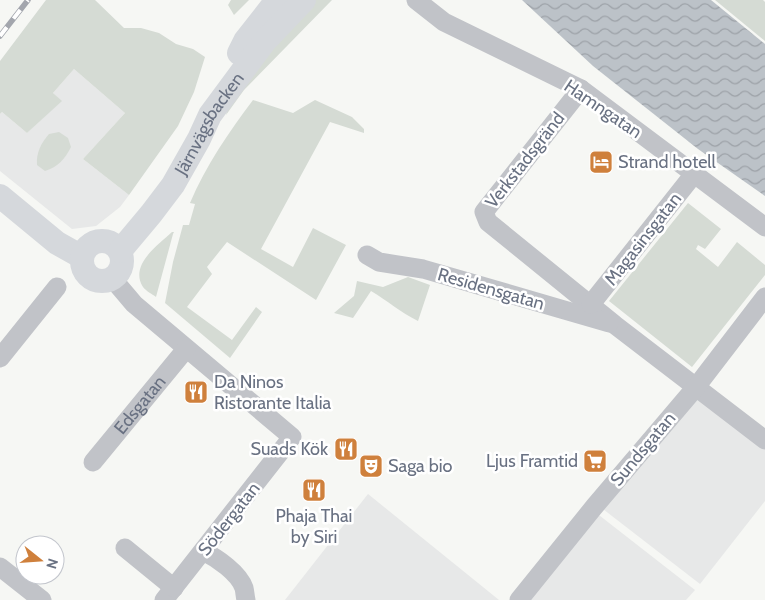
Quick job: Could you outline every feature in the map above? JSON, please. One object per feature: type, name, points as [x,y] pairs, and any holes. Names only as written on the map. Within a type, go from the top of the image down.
[{"type":"main road","points":[[210,115],[245,41],[277,0]]},
{"type":"main road","name":"Järnvägsbacken","points":[[120,251],[173,185],[210,115],[264,42],[304,0]]},
{"type":"main road","points":[[0,196],[58,243],[82,257]]},
{"type":"main road","points":[[99,241],[113,244],[120,251],[122,266],[112,278],[99,281],[90,278],[84,270],[82,257],[86,248],[99,241]]},
{"type":"street","name":"Hamngatan","points":[[424,3],[444,22],[462,32],[581,89],[765,227]]},
{"type":"street","name":"Verkstadsgränd","points":[[581,89],[484,212],[488,222],[591,304]]},
{"type":"street","name":"Magasinsgatan","points":[[591,304],[694,174]]},
{"type":"street","name":"Residensgatan","points":[[367,255],[379,262],[423,269],[616,325]]},
{"type":"street","points":[[112,278],[134,304],[186,349]]},
{"type":"street","points":[[0,358],[57,287]]},
{"type":"street","name":"Sundsgatan","points":[[519,600],[594,507],[696,387],[765,297]]},
{"type":"street","name":"Residensgatan","points":[[591,304],[765,440]]},
{"type":"street","name":"Södergatan","points":[[169,594],[292,436],[186,349]]},
{"type":"street","name":"Edsgatan","points":[[93,462],[186,349]]},
{"type":"street","points":[[125,548],[169,594]]},
{"type":"street","points":[[203,551],[218,559],[230,570],[244,587],[246,600]]},
{"type":"street","points":[[0,567],[42,600]]},
{"type":"shaded area","points":[[46,0],[95,0],[124,28],[141,28],[159,33],[176,44],[193,49],[205,57],[194,92],[178,126],[129,195],[83,159],[125,113],[74,69],[53,93],[62,101],[27,133],[2,112],[0,114],[0,61]]},
{"type":"shaded area","points":[[231,0],[249,0],[234,15],[228,5]]},
{"type":"shaded area","points":[[312,0],[332,0],[244,90],[226,115],[251,71]]},
{"type":"shaded area","points":[[715,0],[763,0],[765,2],[765,41]]},
{"type":"shaded area","points":[[74,69],[125,113],[83,159],[129,195],[120,207],[96,226],[72,229],[0,171],[0,114],[2,112],[27,133],[61,101],[53,93]]},
{"type":"shaded area","points":[[253,100],[293,113],[315,100],[352,117],[364,129],[364,133],[330,122],[261,249],[293,267],[313,228],[346,245],[316,300],[227,242],[207,267],[212,274],[187,307],[232,340],[256,307],[262,312],[230,358],[165,303],[183,225],[189,225],[195,204],[190,203],[218,149]]},
{"type":"shaded area","points":[[59,132],[68,138],[71,147],[61,162],[45,171],[37,165],[37,156],[49,134]]},
{"type":"shaded area","points":[[688,203],[721,229],[705,249],[698,245],[696,249],[718,267],[737,242],[765,265],[765,275],[692,367],[609,301]]},
{"type":"shaded area","points":[[174,232],[156,297],[143,287],[140,271],[142,263],[147,256]]},
{"type":"shaded area","points":[[408,277],[430,285],[418,321],[371,291],[353,318],[334,313],[354,296],[357,281],[383,287]]},
{"type":"shaded area","points":[[696,390],[765,444],[765,501],[700,584],[599,506]]},
{"type":"shaded area","points":[[368,494],[499,600],[285,600]]},
{"type":"shaded area","points":[[595,512],[695,590],[686,600],[524,600]]},
{"type":"water","points":[[522,0],[711,0],[765,44],[765,196],[698,149],[593,66]]},
{"type":"railway","points":[[0,36],[28,0]]},
{"type":"place","name":"Strand hotell","points":[[601,162]]},
{"type":"place","name":"Da Ninos Ristorante Italia","points":[[196,392]]},
{"type":"place","name":"Suads Kök","points":[[346,449]]},
{"type":"place","name":"Ljus Framtid","points":[[595,461]]},
{"type":"place","name":"Saga bio","points":[[371,466]]},
{"type":"place","name":"Phaja Thai by Siri","points":[[314,490]]}]
